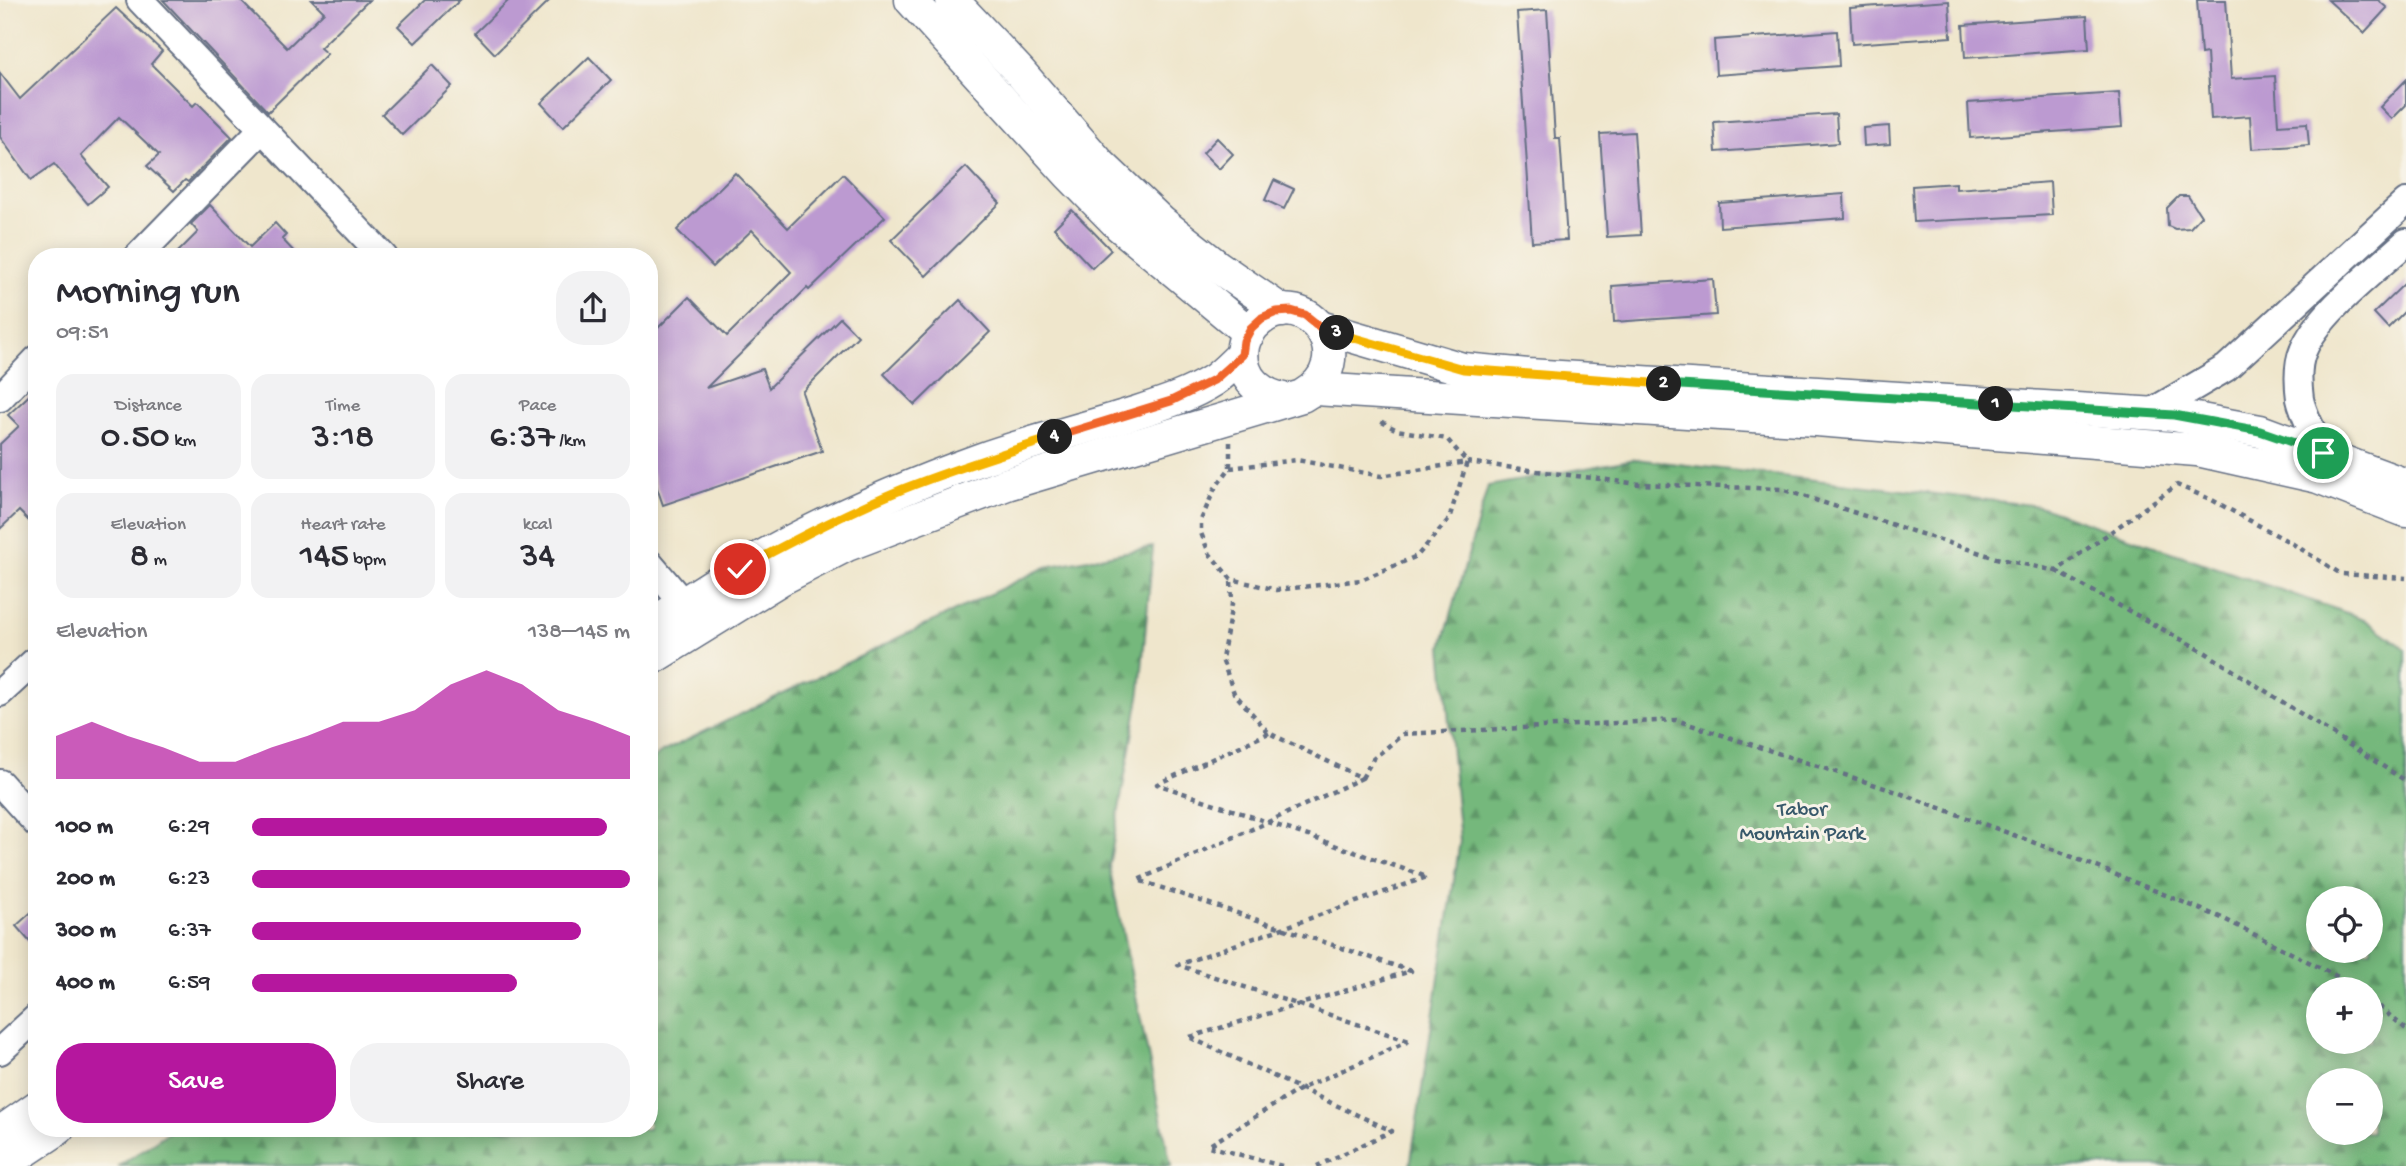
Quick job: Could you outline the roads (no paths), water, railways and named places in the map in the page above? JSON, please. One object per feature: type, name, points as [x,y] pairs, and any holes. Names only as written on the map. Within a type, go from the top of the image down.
[{"type":"street","points":[[141,0],[375,248]]},
{"type":"street","points":[[911,0],[1069,174],[1245,344],[1244,369],[1256,387],[1274,398],[1351,391],[1816,420],[2197,450],[2318,477],[2406,511]]},
{"type":"street","points":[[952,0],[1099,163],[1152,213],[1218,267],[1282,312]]},
{"type":"street","points":[[146,248],[262,129]]},
{"type":"street","points":[[2148,414],[2226,368],[2402,211]]},
{"type":"street","points":[[2323,453],[2301,401],[2298,376],[2302,353],[2313,331],[2406,242]]},
{"type":"street","points":[[658,621],[740,569],[820,527],[902,489],[982,459],[1171,401],[1214,380],[1245,344],[1262,318],[1291,311],[1305,315],[1326,335],[1330,350],[1329,365],[1324,378],[1301,395],[1007,484],[847,545],[779,580],[658,654]]},
{"type":"street","points":[[1320,327],[1463,369],[1597,380],[2174,415],[2260,431],[2406,485]]},
{"type":"street","points":[[0,398],[28,368]]},
{"type":"street","points":[[658,574],[683,603]]},
{"type":"street","points":[[0,693],[28,667]]},
{"type":"street","points":[[0,783],[28,814]]},
{"type":"street","points":[[0,1051],[28,1025]]},
{"type":"street","points":[[0,1133],[28,1113]]},
{"type":"street","points":[[2,1166],[46,1137]]},
{"type":"park label","name":"Tabor Mountain Park","points":[[1802,823]]}]
